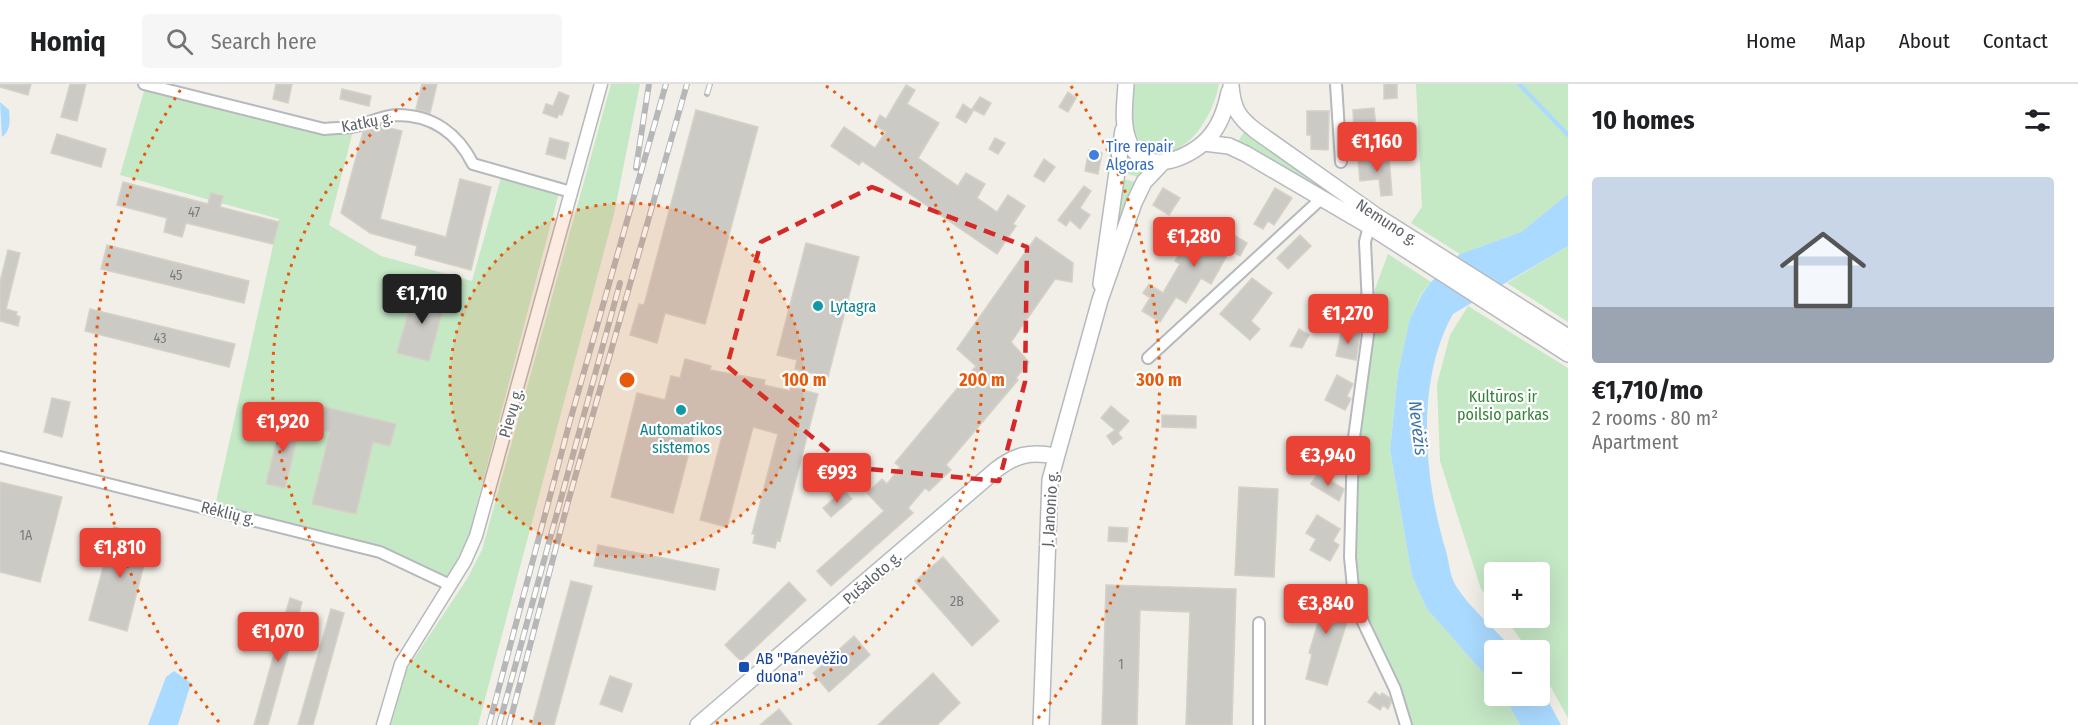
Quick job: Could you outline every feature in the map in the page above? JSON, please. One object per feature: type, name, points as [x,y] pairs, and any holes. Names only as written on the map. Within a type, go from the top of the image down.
[{"type":"main road","name":"J. Janonio g.","points":[[1100,300],[1103,257],[1124,121],[1126,84]]},
{"type":"main road","points":[[1124,121],[1130,144],[1137,153],[1146,160],[1162,163],[1184,155],[1204,143],[1221,118],[1231,85]]},
{"type":"main road","name":"Nemuno g.","points":[[1231,85],[1233,108],[1244,122],[1372,220],[1568,354]]},
{"type":"main road","name":"Nemuno g.","points":[[1204,143],[1229,146],[1322,198],[1372,220],[1568,337]]},
{"type":"main road","name":"J. Janonio g.","points":[[1041,725],[1048,496],[1055,456],[1100,300],[1134,203],[1144,182],[1162,163]]},
{"type":"main road","name":"Pušaloto g.","points":[[698,725],[996,469],[1012,458],[1028,453],[1055,456]]},
{"type":"street","name":"Katkų g.","points":[[144,84],[324,129],[354,127],[398,115],[418,118],[452,132],[464,145],[473,164],[571,192]]},
{"type":"street","name":"Pievų g.","points":[[383,725],[401,664],[465,561],[476,536],[601,84]]},
{"type":"street","points":[[1336,84],[1341,162]]},
{"type":"street","points":[[1148,358],[1322,198]]},
{"type":"street","points":[[1372,220],[1365,242],[1369,327],[1353,444],[1350,557],[1353,588],[1363,622],[1395,689],[1406,725]]},
{"type":"street","name":"Rėklių g.","points":[[0,457],[380,552],[450,585]]},
{"type":"street","points":[[1259,623],[1259,725]]},
{"type":"highlighted area","points":[[872,187],[1027,247],[1025,382],[999,481],[848,467],[727,366],[761,242]]},
{"type":"green space","points":[[146,84],[309,124],[354,127],[329,225],[381,256],[472,281],[502,174],[560,189],[469,534],[458,560],[440,586],[371,555],[213,515],[279,219],[120,175]]},
{"type":"green space","points":[[611,84],[640,84],[614,214],[478,725],[391,725],[407,669],[467,579],[482,550]]},
{"type":"green space","points":[[1134,84],[1219,84],[1210,111],[1193,137],[1182,146],[1170,151],[1156,152],[1141,146],[1131,123]]},
{"type":"green space","points":[[1416,84],[1568,84],[1568,194],[1521,232],[1460,254],[1411,223],[1422,207]]},
{"type":"green space","points":[[1244,132],[1331,193],[1335,197],[1237,143]]},
{"type":"green space","points":[[1128,158],[1143,166],[1139,177],[1124,173]]},
{"type":"green space","points":[[1123,179],[1136,182],[1129,194],[1112,255]]},
{"type":"green space","points":[[1568,246],[1568,322],[1507,283]]},
{"type":"green space","points":[[1388,254],[1431,282],[1421,294],[1410,320],[1398,373],[1390,450],[1412,576],[1427,609],[1484,674],[1484,706],[1510,706],[1520,725],[1410,725],[1368,623],[1357,586],[1355,559],[1358,443],[1374,325],[1375,289]]},
{"type":"green space","name":"Kultūros ir poilsio parkas","points":[[1468,306],[1568,368],[1568,718],[1550,686],[1550,640],[1521,640],[1512,628],[1550,628],[1550,562],[1484,562],[1484,593],[1440,461],[1437,384],[1450,335]]},
{"type":"water","points":[[0,102],[9,110],[10,117],[8,128],[2,137]]},
{"type":"water","name":"Nevėžis","points":[[1568,194],[1568,246],[1453,314],[1441,341],[1428,400],[1427,431],[1432,493],[1451,574],[1456,586],[1484,619],[1484,628],[1493,628],[1504,640],[1484,640],[1484,674],[1427,609],[1412,576],[1390,450],[1398,373],[1410,319],[1422,294],[1460,254],[1521,232]]},
{"type":"water","points":[[174,671],[191,683],[178,725],[148,725],[166,677]]},
{"type":"water","points":[[1550,704],[1561,725],[1520,725],[1510,706]]},
{"type":"building","points":[[0,84],[31,84],[28,95],[0,87]]},
{"type":"building","points":[[70,84],[86,84],[77,121],[61,117]]},
{"type":"building","points":[[276,84],[292,84],[288,103],[273,99]]},
{"type":"building","points":[[422,84],[437,84],[430,113],[416,109]]},
{"type":"building","points":[[1384,84],[1397,84],[1397,98],[1384,99]]},
{"type":"building","points":[[906,85],[915,90],[907,104],[939,123],[918,158],[958,186],[966,173],[985,184],[977,198],[997,212],[1008,195],[1025,206],[1013,224],[1016,226],[997,254],[862,161],[859,165],[831,146],[844,127],[875,148],[886,132],[875,125],[880,115],[886,119]]},
{"type":"building","points":[[342,89],[371,96],[369,106],[340,99]]},
{"type":"building","points":[[559,92],[569,96],[562,115],[559,114],[557,118],[543,113],[546,104],[553,106]]},
{"type":"building","points":[[1068,92],[1076,98],[1068,112],[1059,107]]},
{"type":"building","points":[[980,97],[991,103],[984,115],[972,109]]},
{"type":"building","points":[[963,104],[973,111],[966,123],[956,117]]},
{"type":"building","points":[[1374,108],[1376,129],[1354,130],[1353,110]]},
{"type":"building","points":[[696,110],[758,127],[705,324],[665,313],[657,343],[630,335],[639,304],[644,305]]},
{"type":"building","points":[[1307,111],[1329,111],[1328,150],[1311,149],[1311,135],[1307,135]]},
{"type":"building","points":[[381,126],[402,131],[380,219],[446,237],[460,179],[491,187],[471,270],[415,255],[417,246],[370,233],[341,213],[363,132]]},
{"type":"building","points":[[57,134],[106,149],[101,167],[51,153]]},
{"type":"building","points":[[550,138],[569,143],[565,159],[546,154]]},
{"type":"building","points":[[995,138],[1005,143],[998,154],[989,149]]},
{"type":"building","points":[[1393,142],[1413,143],[1413,154],[1392,152]]},
{"type":"building","points":[[1089,150],[1102,153],[1098,174],[1085,171]]},
{"type":"building","points":[[1389,157],[1392,195],[1381,196],[1379,179],[1360,181],[1358,159]]},
{"type":"building","points":[[1044,159],[1055,167],[1044,182],[1034,176]]},
{"type":"building","points":[[123,182],[208,204],[211,193],[223,196],[220,207],[279,222],[273,244],[186,223],[182,237],[164,232],[167,218],[117,205]]},
{"type":"building","points":[[1084,186],[1091,191],[1080,208],[1090,215],[1080,229],[1070,220],[1066,226],[1058,220]]},
{"type":"building","points":[[1163,188],[1180,198],[1169,215],[1153,205]]},
{"type":"building","points":[[1275,188],[1292,198],[1274,225],[1268,221],[1263,229],[1254,224]]},
{"type":"building","points":[[1213,218],[1225,226],[1224,229],[1247,243],[1240,256],[1230,250],[1211,284],[1201,278],[1186,303],[1176,297],[1160,322],[1142,311],[1150,298],[1143,293],[1149,284],[1163,293],[1180,264],[1175,261],[1190,236],[1199,241]]},
{"type":"building","points":[[1300,235],[1311,246],[1288,269],[1277,258]]},
{"type":"building","points":[[1036,237],[1073,263],[1072,282],[1055,279],[1011,342],[1029,362],[1016,378],[1018,380],[946,465],[951,470],[929,491],[925,488],[908,508],[913,513],[831,586],[817,571],[884,511],[867,493],[882,479],[887,484],[900,467],[895,463],[976,366],[957,349]]},
{"type":"building","name":"Lytagra","points":[[806,243],[859,257],[828,377],[795,369],[797,360],[777,355]]},
{"type":"building","points":[[107,245],[249,281],[244,303],[101,269]]},
{"type":"building","points":[[8,250],[20,253],[6,309],[17,312],[16,315],[20,317],[18,326],[0,321],[0,282]]},
{"type":"building","points":[[1252,278],[1272,293],[1251,321],[1260,329],[1250,340],[1220,314]]},
{"type":"building","points":[[415,289],[446,298],[429,361],[397,353]]},
{"type":"building","points":[[90,309],[235,344],[229,367],[85,331]]},
{"type":"building","points":[[1326,313],[1336,314],[1334,327],[1325,327]]},
{"type":"building","points":[[1299,329],[1309,335],[1302,348],[1290,346]]},
{"type":"building","points":[[1342,330],[1360,334],[1356,360],[1336,356]]},
{"type":"building","points":[[685,359],[711,366],[710,370],[765,380],[764,385],[790,391],[791,387],[818,394],[780,541],[777,540],[775,548],[753,543],[755,534],[752,534],[778,434],[753,427],[727,527],[700,520],[724,429],[697,422],[673,513],[611,497],[637,393],[665,400],[671,376],[680,378]]},
{"type":"building","points":[[1337,375],[1353,384],[1347,396],[1351,399],[1345,410],[1325,400]]},
{"type":"building","points":[[52,398],[70,402],[62,437],[44,432]]},
{"type":"building","points":[[316,405],[396,424],[390,446],[373,442],[356,514],[312,504],[330,432],[310,428]]},
{"type":"building","points":[[1111,406],[1129,421],[1118,433],[1122,438],[1113,445],[1107,436],[1115,430],[1101,418]]},
{"type":"building","points":[[1162,415],[1196,416],[1196,428],[1162,427]]},
{"type":"building","points":[[282,417],[301,422],[285,488],[266,484]]},
{"type":"building","points":[[1318,473],[1344,489],[1339,501],[1311,484]]},
{"type":"building","points":[[0,482],[62,497],[40,582],[0,572]]},
{"type":"building","points":[[1239,487],[1278,489],[1274,577],[1235,575]]},
{"type":"building","points":[[844,490],[852,499],[831,517],[823,508]]},
{"type":"building","points":[[1317,515],[1340,529],[1333,541],[1339,545],[1330,561],[1310,550],[1316,539],[1306,533]]},
{"type":"building","points":[[114,527],[151,537],[127,631],[89,620]]},
{"type":"building","points":[[1109,527],[1128,528],[1127,542],[1108,541]]},
{"type":"building","points":[[598,545],[719,569],[715,590],[594,566]]},
{"type":"building","points":[[943,557],[999,621],[972,646],[915,581]]},
{"type":"building","points":[[571,581],[592,586],[554,725],[532,725]]},
{"type":"building","points":[[789,582],[806,600],[741,661],[725,645]]},
{"type":"building","points":[[1106,585],[1236,589],[1232,725],[1186,725],[1190,612],[1140,610],[1137,725],[1102,725]]},
{"type":"building","points":[[1321,591],[1348,599],[1342,620],[1347,622],[1327,685],[1306,679],[1312,654],[1309,653],[1320,616],[1300,609],[1303,599],[1317,604]]},
{"type":"building","points":[[290,598],[302,602],[268,725],[254,725]]},
{"type":"building","points":[[331,609],[344,613],[313,725],[298,725]]},
{"type":"building","points":[[854,636],[870,655],[829,692],[813,673]]},
{"type":"building","points":[[933,673],[960,703],[937,725],[878,725]]},
{"type":"building","points":[[610,676],[632,684],[622,712],[600,704]]},
{"type":"building","points":[[1375,692],[1380,696],[1382,693],[1390,698],[1391,703],[1388,709],[1383,705],[1380,710],[1368,702]]},
{"type":"building","points":[[779,709],[792,725],[760,725]]},
{"type":"waterway","points":[[1519,84],[1568,135]]},
{"type":"railway","points":[[636,168],[649,84]]},
{"type":"railway","points":[[489,725],[570,421],[666,84]]},
{"type":"railway","points":[[509,725],[568,502],[687,84]]},
{"type":"railway","points":[[707,94],[710,84]]},
{"type":"railway","points":[[499,725],[620,283]]},
{"type":"place","name":"Tire repair Algoras","points":[[1094,155]]},
{"type":"place","name":"Lytagra","points":[[818,306]]},
{"type":"place","name":"Automatikos sistemos","points":[[681,410]]},
{"type":"place","name":"AB \"Panevėžio duona\"","points":[[744,667]]}]
